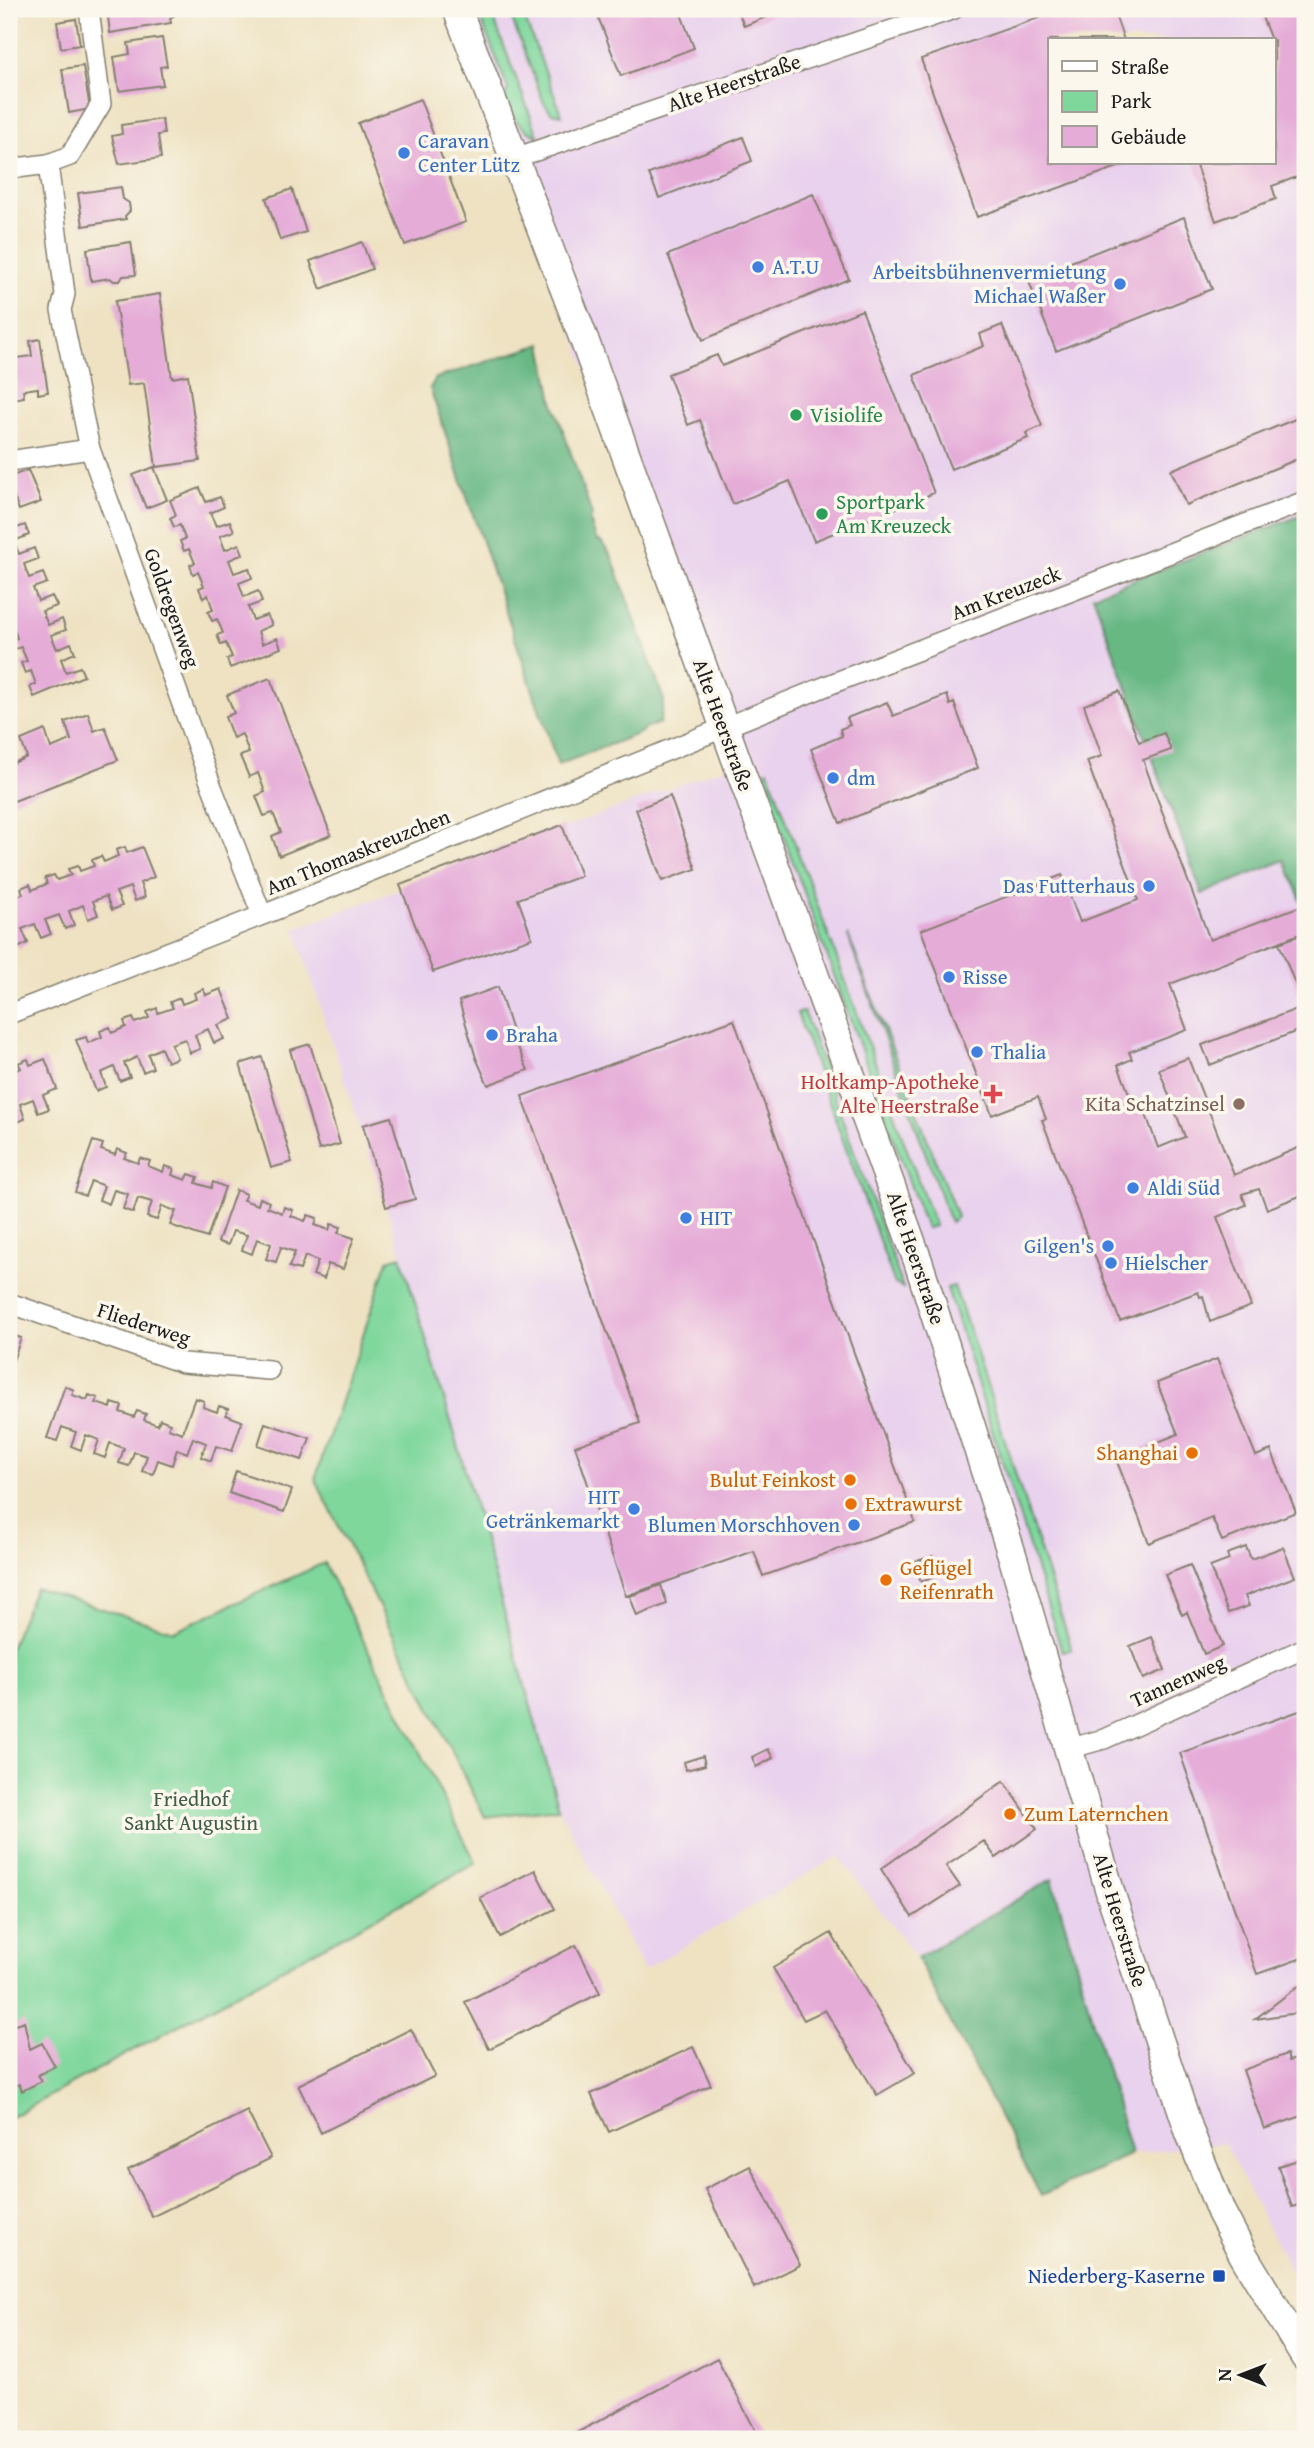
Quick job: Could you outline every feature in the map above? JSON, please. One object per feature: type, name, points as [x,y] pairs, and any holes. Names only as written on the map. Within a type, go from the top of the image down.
[{"type":"street","points":[[9,169],[48,164],[70,156],[101,104],[89,9]]},
{"type":"street","name":"Alte Heerstraße","points":[[457,9],[584,342],[929,1293],[1013,1558],[1111,1895],[1190,2133],[1233,2234],[1305,2357]]},
{"type":"street","name":"Alte Heerstraße","points":[[515,158],[954,9]]},
{"type":"street","name":"Goldregenweg","points":[[48,164],[65,294],[61,310],[90,449],[210,782],[262,915]]},
{"type":"street","points":[[9,461],[90,449]]},
{"type":"street","name":"Am Kreuzeck","points":[[724,729],[836,682],[1305,501]]},
{"type":"street","name":"Am Thomaskreuzchen","points":[[9,1014],[724,729]]},
{"type":"street","name":"Fliederweg","points":[[9,1303],[183,1363],[269,1370]]},
{"type":"street","name":"Tannenweg","points":[[1068,1749],[1104,1739],[1305,1648]]},
{"type":"shaded area","points":[[454,9],[1305,9],[1305,514],[1093,595],[1202,893],[1286,860],[1305,910],[1305,2298],[1224,2143],[1131,2154],[1051,1879],[917,1958],[838,1856],[644,1970],[559,1808],[455,1435],[396,1237],[295,929],[732,765]]},
{"type":"green space","points":[[477,9],[490,9],[538,136],[521,126],[504,100],[508,89]]},
{"type":"green space","points":[[508,9],[521,9],[562,115],[552,113],[544,103]]},
{"type":"green space","points":[[542,344],[553,401],[592,515],[590,520],[596,539],[612,557],[664,700],[660,723],[558,765],[430,388],[436,378]]},
{"type":"green space","points":[[1305,514],[1305,910],[1285,860],[1202,894],[1093,595]]},
{"type":"green space","points":[[768,770],[935,1226],[926,1228],[764,782],[762,774]]},
{"type":"green space","points":[[848,935],[955,1211],[957,1217],[950,1222]]},
{"type":"green space","points":[[804,1012],[903,1288],[895,1284],[797,1013]]},
{"type":"green space","points":[[401,1256],[455,1435],[559,1808],[485,1817],[315,1479],[388,1260]]},
{"type":"green space","points":[[954,1286],[1072,1650],[1062,1651],[947,1288]]},
{"type":"green space","name":"Friedhof Sankt Augustin","points":[[324,1563],[476,1863],[9,2118],[9,1650],[35,1588],[174,1631]]},
{"type":"green space","points":[[1052,1879],[1131,2154],[1041,2196],[917,1958]]},
{"type":"building","points":[[107,9],[174,9],[175,15],[170,18],[171,23],[110,33]]},
{"type":"building","points":[[595,9],[679,9],[694,48],[621,76]]},
{"type":"building","points":[[737,9],[786,9],[744,26]]},
{"type":"building","points":[[1064,9],[1113,9],[1123,38],[1048,38],[1048,164],[1126,164],[977,217],[921,59]]},
{"type":"building","points":[[1259,9],[1305,9],[1305,174],[1272,186],[1276,199],[1216,221],[1195,164],[1276,164],[1276,38],[1270,38]]},
{"type":"building","points":[[76,19],[80,45],[61,48],[57,22]]},
{"type":"building","points":[[162,38],[167,66],[160,67],[163,85],[119,91],[114,57],[130,54],[128,43]]},
{"type":"building","points":[[83,66],[90,109],[69,113],[62,69]]},
{"type":"building","points":[[420,99],[466,222],[405,245],[358,123]]},
{"type":"building","points":[[162,119],[164,134],[158,135],[161,158],[119,164],[112,136],[122,134],[121,125]]},
{"type":"building","points":[[743,137],[752,161],[659,198],[649,174]]},
{"type":"building","points":[[121,187],[123,199],[129,203],[130,211],[125,216],[126,219],[83,226],[78,193]]},
{"type":"building","points":[[292,189],[306,232],[280,240],[266,198]]},
{"type":"building","name":"A.T.U","points":[[813,194],[849,279],[703,340],[668,255]]},
{"type":"building","name":"Arbeitsbühnenvermietung Michael Waßer","points":[[1184,217],[1212,289],[1056,351],[1028,279]]},
{"type":"building","points":[[131,242],[136,275],[123,276],[120,281],[110,278],[91,281],[87,249]]},
{"type":"building","points":[[362,242],[372,269],[321,289],[310,261]]},
{"type":"building","points":[[160,294],[172,378],[188,375],[200,461],[156,467],[144,383],[128,385],[115,301]]},
{"type":"building","points":[[862,310],[934,493],[814,541],[790,481],[733,504],[700,420],[688,425],[668,374],[717,355],[722,366]]},
{"type":"building","points":[[1002,325],[1042,426],[1026,433],[1028,438],[951,469],[914,375],[984,346],[980,334]]},
{"type":"building","points":[[40,339],[48,392],[38,394],[38,388],[23,390],[24,397],[13,399],[12,391],[9,392],[9,344],[15,343],[18,358],[32,356],[30,341]]},
{"type":"building","points":[[1305,415],[1305,456],[1186,505],[1171,470]]},
{"type":"building","points":[[154,467],[167,500],[146,508],[133,475]]},
{"type":"building","points":[[28,470],[41,502],[19,510],[9,477]]},
{"type":"building","points":[[200,488],[206,502],[220,497],[224,507],[210,513],[216,526],[230,521],[234,531],[220,536],[225,550],[239,544],[243,554],[229,560],[234,573],[249,568],[252,578],[239,583],[244,597],[258,591],[262,602],[248,607],[253,620],[267,615],[272,625],[258,631],[262,644],[277,638],[281,648],[230,668],[227,659],[232,657],[226,643],[221,645],[217,635],[223,633],[217,619],[212,621],[208,612],[213,610],[208,595],[203,598],[199,588],[204,586],[198,572],[193,574],[190,565],[195,563],[189,549],[184,551],[180,541],[185,539],[180,525],[174,527],[170,518],[176,515],[170,500]]},
{"type":"building","points":[[25,525],[29,535],[14,541],[19,554],[34,548],[38,559],[24,564],[29,578],[43,573],[47,583],[33,588],[38,601],[52,596],[57,606],[42,611],[48,625],[62,619],[66,630],[51,635],[57,649],[71,643],[75,653],[61,659],[66,672],[80,667],[84,676],[34,697],[30,687],[36,684],[31,671],[25,673],[21,663],[27,661],[21,647],[15,649],[12,640],[17,638],[12,624],[9,625],[9,531]]},
{"type":"building","points":[[270,678],[331,835],[279,856],[272,836],[281,832],[273,813],[264,816],[256,796],[265,792],[258,773],[249,777],[240,756],[249,753],[242,734],[233,738],[225,717],[234,713],[227,695]]},
{"type":"building","points":[[1119,691],[1139,742],[1164,733],[1171,750],[1143,760],[1210,940],[1298,907],[1305,925],[1305,932],[1170,984],[1187,1030],[1129,1052],[1132,1059],[1118,1065],[1135,1109],[1143,1106],[1158,1148],[1185,1137],[1159,1069],[1188,1058],[1234,1175],[1305,1145],[1305,1194],[1267,1209],[1259,1189],[1242,1194],[1246,1205],[1217,1217],[1251,1306],[1210,1322],[1203,1296],[1200,1297],[1198,1292],[1120,1321],[1042,1120],[1046,1119],[1038,1097],[992,1115],[921,930],[1062,875],[1080,922],[1138,900],[1087,761],[1102,756],[1084,705]]},
{"type":"building","points":[[947,695],[950,705],[954,703],[978,768],[840,823],[811,749],[842,736],[840,729],[850,725],[847,718],[887,702],[893,716]]},
{"type":"building","points":[[88,713],[94,731],[105,727],[118,760],[9,803],[9,765],[27,757],[21,740],[45,730],[51,748],[71,740],[65,722]]},
{"type":"building","points":[[670,796],[696,869],[662,881],[636,809]]},
{"type":"building","points":[[562,825],[581,876],[518,899],[532,938],[433,972],[400,885]]},
{"type":"building","points":[[125,847],[127,853],[142,847],[154,877],[140,883],[145,897],[135,901],[130,887],[116,892],[122,906],[112,910],[106,896],[93,901],[98,915],[88,919],[83,905],[69,911],[74,925],[65,929],[59,915],[45,920],[51,934],[41,938],[35,924],[22,929],[28,943],[18,948],[12,934],[9,935],[9,899],[23,894],[21,888],[30,884],[32,890],[47,884],[45,878],[54,875],[57,880],[71,875],[68,869],[78,866],[80,871],[94,866],[92,860],[101,856],[104,862],[118,856],[116,850]]},
{"type":"building","points":[[1305,933],[1305,1009],[1279,943]]},
{"type":"building","points":[[498,987],[515,1041],[528,1070],[488,1085],[476,1058],[459,1001]]},
{"type":"building","points":[[203,989],[206,995],[221,989],[233,1019],[218,1025],[224,1039],[214,1043],[208,1029],[195,1035],[200,1049],[190,1053],[185,1039],[171,1044],[177,1058],[167,1062],[161,1048],[148,1054],[153,1068],[143,1072],[137,1057],[124,1063],[130,1077],[120,1081],[114,1067],[101,1073],[106,1087],[96,1091],[76,1040],[86,1037],[88,1043],[102,1037],[100,1031],[110,1027],[112,1033],[126,1027],[124,1021],[133,1018],[135,1023],[149,1018],[147,1012],[157,1008],[158,1013],[173,1008],[170,1002],[180,998],[182,1004],[196,999],[194,993]]},
{"type":"building","points":[[1302,1007],[1305,1028],[1210,1065],[1202,1045]]},
{"type":"building","name":"HIT","points":[[734,1020],[915,1522],[763,1576],[754,1551],[626,1596],[575,1446],[640,1423],[522,1096]]},
{"type":"building","points":[[310,1044],[340,1144],[319,1150],[290,1050]]},
{"type":"building","points":[[262,1057],[292,1162],[271,1168],[240,1064]]},
{"type":"building","points":[[28,1059],[30,1065],[45,1059],[57,1089],[43,1095],[49,1109],[38,1113],[33,1099],[20,1104],[25,1119],[15,1123],[9,1109],[9,1073],[21,1068],[18,1063]]},
{"type":"building","points":[[391,1117],[415,1199],[386,1207],[363,1125]]},
{"type":"building","points":[[93,1141],[103,1144],[101,1150],[115,1155],[117,1149],[127,1153],[124,1158],[138,1163],[140,1158],[150,1161],[148,1166],[163,1172],[165,1166],[174,1169],[172,1175],[186,1180],[189,1174],[198,1177],[196,1183],[211,1188],[213,1182],[225,1187],[207,1238],[170,1225],[176,1211],[162,1206],[157,1220],[147,1217],[152,1202],[138,1198],[133,1213],[123,1209],[128,1194],[114,1190],[109,1204],[99,1200],[104,1186],[91,1181],[85,1196],[75,1192]]},
{"type":"building","points":[[236,1190],[246,1194],[243,1200],[258,1205],[260,1198],[269,1202],[267,1207],[282,1213],[284,1207],[293,1210],[291,1216],[305,1221],[308,1215],[317,1218],[315,1225],[329,1230],[331,1224],[341,1227],[338,1233],[354,1238],[343,1269],[328,1264],[324,1279],[313,1275],[318,1261],[305,1256],[300,1270],[289,1267],[295,1252],[281,1247],[276,1262],[266,1259],[271,1244],[257,1239],[252,1254],[242,1250],[247,1235],[233,1231],[228,1245],[218,1242]]},
{"type":"building","points":[[9,1334],[21,1338],[9,1372]]},
{"type":"building","name":"Shanghai","points":[[1217,1359],[1256,1456],[1271,1450],[1296,1512],[1222,1541],[1212,1518],[1149,1543],[1116,1459],[1178,1434],[1157,1383]]},
{"type":"building","points":[[65,1386],[74,1390],[72,1395],[87,1400],[89,1395],[98,1398],[96,1403],[111,1408],[112,1403],[122,1406],[120,1412],[134,1417],[137,1411],[146,1414],[144,1420],[158,1425],[160,1419],[170,1423],[168,1428],[182,1433],[195,1398],[204,1401],[203,1407],[217,1412],[219,1406],[228,1409],[226,1415],[242,1421],[232,1451],[216,1446],[211,1461],[201,1457],[206,1443],[193,1438],[187,1453],[177,1449],[172,1465],[158,1460],[153,1474],[142,1471],[147,1456],[134,1452],[129,1466],[119,1463],[124,1448],[110,1443],[105,1458],[94,1454],[99,1440],[86,1435],[81,1450],[71,1446],[76,1432],[62,1427],[57,1441],[47,1438]]},
{"type":"building","points":[[265,1423],[310,1438],[302,1460],[258,1445]]},
{"type":"building","points":[[236,1471],[292,1490],[284,1512],[229,1493]]},
{"type":"building","points":[[1246,1547],[1251,1559],[1283,1547],[1295,1577],[1245,1596],[1249,1606],[1228,1613],[1210,1567],[1229,1560],[1227,1554]]},
{"type":"building","points":[[933,1556],[940,1575],[921,1582],[914,1562]]},
{"type":"building","points":[[1190,1565],[1223,1646],[1204,1654],[1187,1612],[1182,1615],[1165,1575]]},
{"type":"building","points":[[661,1585],[667,1604],[637,1616],[630,1596]]},
{"type":"building","points":[[1152,1637],[1165,1670],[1143,1679],[1130,1646]]},
{"type":"building","points":[[1305,1709],[1305,1957],[1257,1974],[1180,1753]]},
{"type":"building","points":[[768,1749],[773,1758],[756,1767],[752,1757]]},
{"type":"building","points":[[703,1756],[705,1765],[686,1770],[684,1762]]},
{"type":"building","points":[[1004,1781],[1037,1829],[996,1858],[984,1841],[946,1866],[960,1886],[912,1917],[881,1869]]},
{"type":"building","points":[[535,1870],[555,1909],[500,1937],[480,1898]]},
{"type":"building","points":[[831,1933],[915,2073],[877,2095],[825,2010],[804,2020],[773,1968]]},
{"type":"building","points":[[576,1945],[600,1993],[489,2049],[465,2002]]},
{"type":"building","points":[[1305,1983],[1305,2012],[1255,2019],[1297,1987]]},
{"type":"building","points":[[24,2021],[30,2049],[42,2043],[55,2066],[38,2075],[42,2081],[22,2091],[19,2084],[9,2089],[9,2028]]},
{"type":"building","points":[[411,2029],[435,2076],[321,2133],[298,2085]]},
{"type":"building","points":[[693,2047],[711,2085],[609,2132],[591,2094]]},
{"type":"building","points":[[1287,2054],[1289,2061],[1305,2056],[1305,2115],[1264,2129],[1243,2070]]},
{"type":"building","points":[[247,2111],[271,2158],[152,2217],[128,2170]]},
{"type":"building","points":[[1305,2158],[1305,2203],[1292,2207],[1278,2166]]},
{"type":"building","points":[[750,2166],[800,2265],[754,2288],[705,2189]]},
{"type":"building","points":[[717,2358],[760,2439],[565,2439]]},
{"type":"place","name":"Caravan Center Lütz","points":[[404,153]]},
{"type":"place","name":"A.T.U","points":[[758,267]]},
{"type":"place","name":"Arbeitsbühnenvermietung Michael Waßer","points":[[1120,284]]},
{"type":"place","name":"Visiolife","points":[[796,415]]},
{"type":"place","name":"Sportpark Am Kreuzeck","points":[[822,514]]},
{"type":"place","name":"dm","points":[[833,778]]},
{"type":"place","name":"Das Futterhaus","points":[[1149,886]]},
{"type":"place","name":"Risse","points":[[949,977]]},
{"type":"place","name":"Braha","points":[[492,1035]]},
{"type":"place","name":"Thalia","points":[[977,1052]]},
{"type":"place","name":"Holtkamp-Apotheke Alte Heerstraße","points":[[993,1094]]},
{"type":"place","name":"Kita Schatzinsel","points":[[1239,1104]]},
{"type":"place","name":"Aldi Süd","points":[[1133,1188]]},
{"type":"place","name":"HIT","points":[[686,1218]]},
{"type":"place","name":"Gilgen's","points":[[1108,1246]]},
{"type":"place","name":"Hielscher","points":[[1111,1263]]},
{"type":"place","name":"Shanghai","points":[[1192,1453]]},
{"type":"place","name":"Bulut Feinkost","points":[[850,1480]]},
{"type":"place","name":"Extrawurst","points":[[851,1504]]},
{"type":"place","name":"HIT Getränkemarkt","points":[[634,1509]]},
{"type":"place","name":"Blumen Morschhoven","points":[[854,1525]]},
{"type":"place","name":"Geflügel Reifenrath","points":[[886,1580]]},
{"type":"place","name":"Zum Laternchen","points":[[1010,1814]]},
{"type":"place","name":"Niederberg-Kaserne","points":[[1219,2276]]}]
